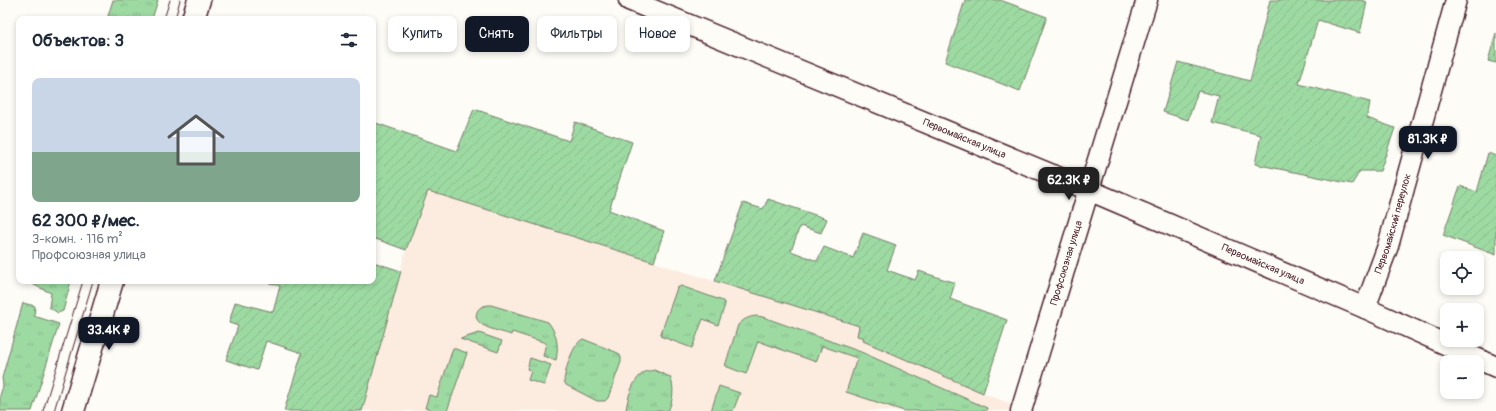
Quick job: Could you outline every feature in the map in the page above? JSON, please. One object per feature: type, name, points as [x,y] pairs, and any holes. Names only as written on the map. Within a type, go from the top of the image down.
[{"type":"main road","points":[[194,16],[199,0]]},
{"type":"main road","points":[[73,411],[111,284]]},
{"type":"street","name":"Первомайская улица","points":[[629,0],[1088,190],[1364,308],[1496,367]]},
{"type":"street","name":"Профсоюзная улица","points":[[1021,411],[1147,0]]},
{"type":"street","name":"Первомайский переулок","points":[[1364,308],[1388,246],[1456,0]]},
{"type":"shaded area","points":[[428,191],[860,327],[857,336],[864,338],[863,341],[1011,404],[1009,411],[362,411],[406,250]]},
{"type":"green space","points":[[113,0],[158,0],[153,16],[108,16]]},
{"type":"green space","points":[[965,0],[1000,0],[1047,17],[1020,91],[945,62]]},
{"type":"green space","points":[[1270,0],[1361,0],[1367,2],[1360,33],[1318,20],[1299,84],[1370,102],[1367,118],[1395,128],[1380,171],[1360,171],[1352,184],[1255,164],[1261,135],[1212,123],[1219,96],[1198,91],[1188,120],[1163,112],[1178,62],[1250,81]]},
{"type":"green space","points":[[1496,33],[1496,63],[1488,61]]},
{"type":"green space","points":[[474,109],[569,141],[575,122],[632,142],[609,210],[664,231],[654,262],[428,191],[406,250],[376,239],[376,123],[457,151]]},
{"type":"green space","points":[[1488,153],[1496,156],[1496,255],[1443,235],[1460,186],[1477,192]]},
{"type":"green space","points":[[768,199],[827,219],[821,233],[800,226],[791,251],[817,261],[824,247],[853,258],[863,233],[896,245],[887,270],[915,280],[919,271],[955,283],[950,299],[1007,320],[983,393],[863,341],[864,338],[857,336],[859,326],[715,281],[743,203],[763,209]]},
{"type":"green space","points":[[376,263],[401,271],[362,411],[284,411],[302,353],[266,341],[257,370],[226,360],[238,326],[229,323],[235,302],[273,312],[280,286],[273,284],[376,284]]},
{"type":"green space","points":[[32,284],[70,284],[63,311],[58,313],[49,307],[51,293]]},
{"type":"green space","points":[[681,286],[723,301],[725,305],[718,325],[703,319],[692,348],[660,336],[677,288]]},
{"type":"green space","points":[[23,303],[35,306],[34,316],[59,324],[32,411],[0,411],[0,396],[3,385],[2,378]]},
{"type":"green space","points":[[491,305],[548,322],[555,335],[557,350],[556,360],[543,356],[546,343],[512,332],[511,335],[482,325],[476,317],[477,312],[479,308],[483,306]]},
{"type":"green space","points":[[756,316],[763,317],[861,352],[987,408],[986,411],[904,411],[846,392],[857,358],[822,346],[816,362],[758,341],[746,374],[725,366],[738,325],[746,319]]},
{"type":"green space","points":[[479,333],[502,341],[498,352],[460,339]]},
{"type":"green space","points":[[583,339],[618,353],[621,357],[621,362],[608,398],[605,401],[597,401],[566,385],[564,381],[566,370],[573,351]]},
{"type":"green space","points":[[453,348],[467,353],[447,411],[435,411],[425,408],[429,395],[437,397]]},
{"type":"green space","points":[[530,358],[551,365],[544,385],[528,380],[531,371],[527,369]]},
{"type":"green space","points":[[654,370],[670,377],[672,381],[673,394],[668,411],[626,411],[629,395],[637,379],[645,372]]},
{"type":"green space","points":[[719,386],[740,393],[733,411],[711,411]]},
{"type":"tram line","points":[[165,16],[170,0]]},
{"type":"tram line","points":[[176,16],[180,0]]},
{"type":"tram line","points":[[43,411],[82,284]]},
{"type":"tram line","points":[[54,411],[92,284]]}]
